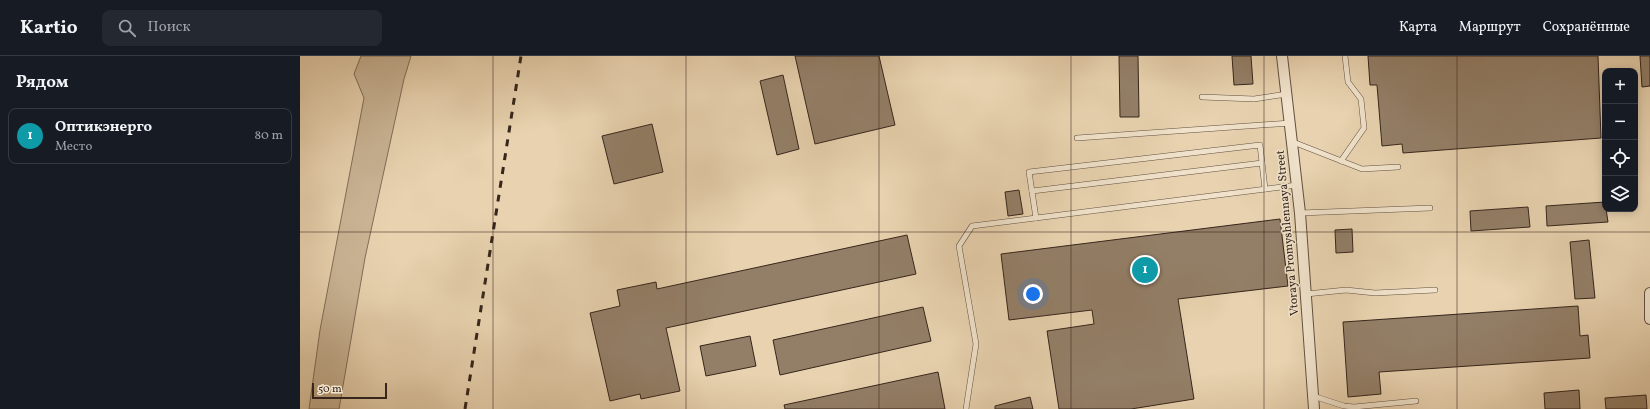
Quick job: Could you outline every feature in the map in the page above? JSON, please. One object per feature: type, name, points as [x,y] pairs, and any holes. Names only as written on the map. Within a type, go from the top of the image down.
[{"type":"street","name":"Vtoraya Promyshlennaya Street","points":[[1282,56],[1291,123],[1300,213],[1314,409]]},
{"type":"street","points":[[1650,294],[1650,318]]},
{"type":"lane","points":[[1341,161],[1364,128],[1361,99],[1348,82],[1345,56]]},
{"type":"lane","points":[[1202,97],[1254,100],[1287,94]]},
{"type":"lane","points":[[1077,138],[1291,123]]},
{"type":"lane","points":[[1293,142],[1362,169],[1398,167]]},
{"type":"lane","points":[[1036,218],[1029,172],[1260,145],[1266,189]]},
{"type":"lane","points":[[1032,191],[1262,163]]},
{"type":"lane","points":[[966,409],[976,344],[959,246],[972,226],[1297,185]]},
{"type":"lane","points":[[1300,213],[1430,208]]},
{"type":"lane","points":[[1306,294],[1346,290],[1375,294],[1435,290]]},
{"type":"lane","points":[[1313,396],[1344,406],[1354,407],[1416,400]]},
{"type":"shaded area","points":[[361,56],[411,56],[404,79],[365,258],[339,409],[309,409],[320,330],[364,98],[354,74]]},
{"type":"building","points":[[795,56],[879,56],[895,125],[815,144]]},
{"type":"building","points":[[1119,56],[1138,56],[1139,117],[1120,117]]},
{"type":"building","points":[[1232,56],[1251,56],[1253,84],[1234,85]]},
{"type":"building","points":[[1368,56],[1598,56],[1601,138],[1403,153],[1402,144],[1382,146],[1377,85],[1370,85]]},
{"type":"building","points":[[1640,56],[1650,56],[1650,86],[1642,87]]},
{"type":"building","points":[[783,75],[799,149],[777,155],[760,81]]},
{"type":"building","points":[[652,124],[663,172],[614,184],[602,136]]},
{"type":"building","points":[[1019,190],[1023,214],[1008,216],[1005,192]]},
{"type":"building","points":[[1602,202],[1602,212],[1606,212],[1608,222],[1547,226],[1546,206]]},
{"type":"building","points":[[1528,207],[1530,227],[1471,231],[1470,211]]},
{"type":"building","points":[[1280,219],[1288,286],[1178,299],[1194,399],[1131,409],[1059,409],[1047,331],[1094,324],[1092,310],[1009,320],[1001,254]]},
{"type":"building","points":[[1352,229],[1353,252],[1336,253],[1335,230]]},
{"type":"building","points":[[907,235],[916,274],[666,328],[680,391],[641,399],[640,394],[610,401],[590,313],[620,306],[617,290],[656,282],[657,289]]},
{"type":"building","points":[[1589,240],[1595,298],[1575,299],[1570,242]]},
{"type":"building","points":[[1578,306],[1580,336],[1588,335],[1590,358],[1379,372],[1381,394],[1348,397],[1343,322]]},
{"type":"building","points":[[923,307],[931,341],[780,375],[773,340]]},
{"type":"building","points":[[750,336],[756,366],[706,376],[700,346]]},
{"type":"building","points":[[938,372],[945,409],[785,409],[784,405]]},
{"type":"building","points":[[1579,390],[1580,409],[1545,409],[1544,393]]},
{"type":"building","points":[[1646,395],[1647,409],[1606,409],[1605,398]]},
{"type":"building","points":[[1030,397],[1033,409],[995,409],[995,406]]},
{"type":"railway","points":[[465,409],[521,56]]},
{"type":"place","name":"Оптикэнерго","points":[[1145,270]]}]
